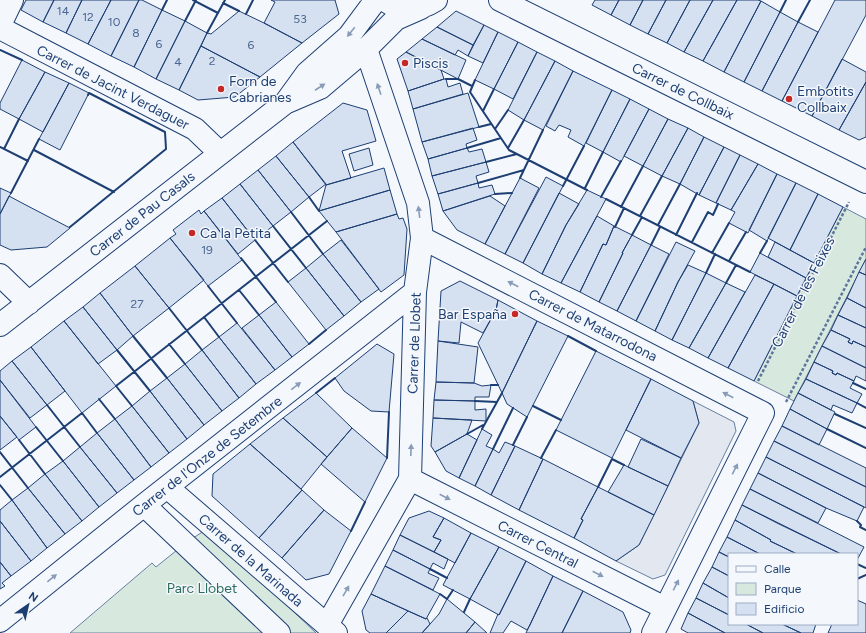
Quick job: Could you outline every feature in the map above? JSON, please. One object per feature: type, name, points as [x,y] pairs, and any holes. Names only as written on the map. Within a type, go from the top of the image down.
[{"type":"street","points":[[0,25],[12,0]]},
{"type":"street","name":"Carrer de Pau Casals","points":[[285,103],[307,73],[349,36],[372,5],[373,0]]},
{"type":"street","points":[[384,0],[402,8],[414,9],[428,4]]},
{"type":"street","name":"Carrer de Collbaix","points":[[500,0],[863,180]]},
{"type":"street","name":"Carrer de Pau Casals","points":[[0,325],[285,103],[320,88],[366,49],[396,19],[428,4]]},
{"type":"street","name":"Carrer de Jacint Verdaguer","points":[[0,28],[195,129],[220,153]]},
{"type":"street","name":"Carrer de Llobet","points":[[332,629],[410,479],[415,292],[422,238],[418,203],[366,49]]},
{"type":"street","name":"Carrer de Matarrodona","points":[[422,238],[754,409]]},
{"type":"street","points":[[0,275],[29,303]]},
{"type":"street","name":"Carrer de l'Onze de Setembre","points":[[0,620],[415,292]]},
{"type":"street","points":[[653,633],[754,409]]},
{"type":"street","name":"Carrer Central","points":[[410,479],[665,608]]},
{"type":"street","name":"Carrer de la Marinada","points":[[167,487],[332,629]]},
{"type":"street","points":[[144,505],[279,633]]},
{"type":"path","name":"Carrer de les Feixes","points":[[754,409],[863,180]]},
{"type":"path","points":[[785,404],[866,247]]},
{"type":"green space","points":[[843,207],[866,219],[866,259],[794,401],[754,381]]},
{"type":"green space","name":"Parc Llobet","points":[[207,529],[316,633],[70,633],[152,563],[156,567],[187,542]]},
{"type":"shaded area","points":[[693,401],[734,422],[736,431],[665,575],[653,579],[616,561],[639,545],[699,423]]},
{"type":"building","points":[[26,0],[54,0],[43,22],[21,10]]},
{"type":"building","points":[[54,0],[82,0],[66,33],[43,22]]},
{"type":"building","points":[[82,0],[111,0],[88,44],[66,33]]},
{"type":"building","points":[[111,0],[139,0],[111,56],[88,44]]},
{"type":"building","points":[[139,0],[162,10],[134,67],[111,56]]},
{"type":"building","points":[[271,0],[335,0],[339,14],[302,43],[264,23],[275,2]]},
{"type":"building","points":[[595,0],[619,0],[611,15],[592,5]]},
{"type":"building","points":[[619,0],[643,0],[630,25],[611,15]]},
{"type":"building","points":[[643,0],[666,0],[648,34],[630,25]]},
{"type":"building","points":[[666,0],[690,0],[667,43],[648,34]]},
{"type":"building","points":[[690,0],[713,0],[684,52],[667,43]]},
{"type":"building","points":[[713,0],[737,0],[703,61],[684,52]]},
{"type":"building","points":[[737,0],[761,1],[724,72],[703,61]]},
{"type":"building","points":[[835,0],[866,0],[866,15],[812,116],[782,101]]},
{"type":"building","points":[[761,1],[780,12],[744,82],[724,72]]},
{"type":"building","points":[[162,10],[185,21],[156,79],[134,67]]},
{"type":"building","points":[[239,11],[302,43],[260,77],[201,46],[207,33],[211,34]]},
{"type":"building","points":[[456,11],[484,25],[473,45],[437,27]]},
{"type":"building","points":[[780,12],[798,22],[762,91],[744,82]]},
{"type":"building","points":[[185,21],[207,33],[179,90],[156,79]]},
{"type":"building","points":[[798,22],[818,32],[782,101],[762,91]]},
{"type":"building","points":[[484,25],[498,32],[483,63],[468,56]]},
{"type":"building","points":[[437,27],[473,45],[468,56],[458,50],[455,55],[422,39]]},
{"type":"building","points":[[498,32],[518,42],[494,89],[475,80]]},
{"type":"building","points":[[422,39],[466,60],[458,79],[406,52]]},
{"type":"building","points":[[518,42],[537,52],[513,99],[494,89]]},
{"type":"building","points":[[201,46],[260,77],[235,97],[198,100],[179,90]]},
{"type":"building","points":[[406,52],[441,70],[444,79],[408,91],[397,59]]},
{"type":"building","points":[[537,52],[555,61],[524,120],[508,110]]},
{"type":"building","points":[[842,59],[866,72],[866,82],[839,130],[812,116]]},
{"type":"building","points":[[22,60],[45,72],[19,119],[0,109],[0,103]]},
{"type":"building","points":[[555,61],[573,71],[543,130],[524,120]]},
{"type":"building","points":[[573,71],[612,90],[584,146],[568,137],[571,130],[559,125],[555,131],[546,126]]},
{"type":"building","points":[[45,72],[69,83],[43,132],[19,119]]},
{"type":"building","points":[[446,79],[448,87],[460,83],[463,94],[413,109],[408,91]]},
{"type":"building","points":[[866,82],[866,137],[859,140],[839,130]]},
{"type":"building","points":[[69,83],[89,93],[60,150],[39,139]]},
{"type":"building","points":[[612,90],[630,99],[603,152],[586,143]]},
{"type":"building","points":[[468,93],[479,127],[422,142],[413,109]]},
{"type":"building","points":[[630,99],[649,109],[621,162],[603,152]]},
{"type":"building","points":[[343,103],[367,110],[376,141],[342,151],[351,178],[326,185],[293,142]]},
{"type":"building","points":[[649,109],[668,119],[643,166],[624,156]]},
{"type":"building","points":[[668,119],[688,128],[662,176],[643,166]]},
{"type":"building","points":[[473,128],[477,140],[466,144],[467,148],[428,159],[422,142]]},
{"type":"building","points":[[688,128],[704,137],[680,184],[662,176]]},
{"type":"building","points":[[704,137],[724,147],[699,195],[680,184]]},
{"type":"building","points":[[293,142],[326,184],[309,197],[276,156]]},
{"type":"building","points":[[724,147],[740,155],[716,203],[699,195]]},
{"type":"building","points":[[369,148],[373,165],[354,171],[349,154]]},
{"type":"building","points":[[467,148],[469,152],[482,149],[486,162],[432,176],[428,159]]},
{"type":"building","points":[[740,155],[758,164],[731,210],[716,203]]},
{"type":"building","points":[[276,156],[309,197],[291,212],[258,170]]},
{"type":"building","points":[[486,162],[489,172],[476,176],[478,183],[438,194],[432,176]]},
{"type":"building","points":[[758,164],[777,174],[748,233],[729,223],[735,212],[731,210]]},
{"type":"building","points":[[384,168],[390,190],[319,211],[326,185]]},
{"type":"building","points":[[258,170],[291,212],[273,226],[240,184]]},
{"type":"building","points":[[777,174],[796,183],[767,241],[749,230]]},
{"type":"building","points":[[546,177],[563,186],[523,263],[505,254]]},
{"type":"building","points":[[520,178],[539,188],[505,254],[485,244]]},
{"type":"building","points":[[478,183],[479,188],[492,185],[495,194],[443,211],[438,194]]},
{"type":"building","points":[[796,183],[818,194],[790,250],[768,238]]},
{"type":"building","points":[[240,184],[273,226],[255,240],[222,198]]},
{"type":"building","points":[[0,188],[11,193],[0,214]]},
{"type":"building","points":[[390,190],[397,214],[336,232],[319,211]]},
{"type":"building","points":[[587,190],[606,199],[561,283],[542,274],[566,225]]},
{"type":"building","points":[[559,193],[579,204],[566,225],[542,274],[523,263]]},
{"type":"building","points":[[818,194],[843,207],[814,263],[790,250]]},
{"type":"building","points":[[9,196],[70,228],[47,247],[11,250],[0,245],[0,214]]},
{"type":"building","points":[[490,196],[505,206],[485,244],[457,230],[443,211]]},
{"type":"building","points":[[222,198],[255,240],[238,254],[204,211]]},
{"type":"building","points":[[199,210],[201,214],[204,211],[242,260],[208,286],[170,238],[176,234],[173,230]]},
{"type":"building","points":[[397,214],[399,219],[403,218],[407,229],[404,275],[381,292],[336,232]]},
{"type":"building","points":[[597,216],[614,226],[606,245],[603,244],[580,292],[561,283]]},
{"type":"building","points":[[614,226],[632,235],[599,302],[580,292],[603,244],[606,245]]},
{"type":"building","points":[[632,235],[651,245],[617,311],[599,302]]},
{"type":"building","points":[[170,238],[204,280],[169,308],[135,266]]},
{"type":"building","points":[[341,240],[379,289],[361,302],[323,254]]},
{"type":"building","points":[[676,242],[695,251],[678,282],[655,331],[636,321]]},
{"type":"building","points":[[775,242],[814,263],[806,278],[768,257]]},
{"type":"building","points":[[651,245],[669,254],[636,321],[617,311]]},
{"type":"building","points":[[760,253],[806,278],[797,296],[750,272]]},
{"type":"building","points":[[323,254],[361,302],[344,316],[306,268]]},
{"type":"building","points":[[866,259],[866,275],[859,272]]},
{"type":"building","points":[[688,265],[706,273],[672,340],[655,331],[678,282]]},
{"type":"building","points":[[135,266],[169,308],[133,336],[100,293]]},
{"type":"building","points":[[306,268],[344,316],[326,330],[288,282]]},
{"type":"building","points":[[859,272],[866,275],[866,308],[847,298]]},
{"type":"building","points":[[706,273],[726,283],[689,348],[672,340]]},
{"type":"building","points":[[755,275],[774,284],[728,368],[708,358]]},
{"type":"building","points":[[460,281],[498,300],[496,310],[483,333],[461,322],[459,343],[438,341],[441,291]]},
{"type":"building","points":[[726,283],[745,292],[708,358],[689,348]]},
{"type":"building","points":[[774,284],[797,296],[754,381],[728,368]]},
{"type":"building","points":[[100,293],[133,336],[117,350],[83,307]]},
{"type":"building","points":[[847,298],[866,308],[866,328],[838,315]]},
{"type":"building","points":[[498,300],[537,321],[502,393],[478,343],[496,310]]},
{"type":"building","points":[[276,302],[309,344],[292,357],[259,315]]},
{"type":"building","points":[[83,307],[117,350],[98,364],[64,321]]},
{"type":"building","points":[[259,315],[292,357],[275,370],[242,328]]},
{"type":"building","points":[[838,315],[866,328],[866,347],[853,341],[852,344],[848,342],[850,339],[831,330]]},
{"type":"building","points":[[64,321],[116,386],[82,413],[31,347]]},
{"type":"building","points":[[537,321],[568,336],[527,417],[507,404],[502,393]]},
{"type":"building","points":[[237,323],[275,370],[256,384],[219,337]]},
{"type":"building","points":[[831,330],[850,339],[848,342],[852,344],[853,341],[866,347],[866,368],[822,346]]},
{"type":"building","points":[[219,337],[256,384],[239,398],[202,350]]},
{"type":"building","points":[[438,341],[478,347],[474,383],[436,382]]},
{"type":"building","points":[[377,344],[394,354],[389,412],[371,411],[344,391],[335,378]]},
{"type":"building","points":[[822,346],[866,368],[866,381],[856,376],[854,381],[837,373],[836,375],[832,373],[833,371],[814,362]]},
{"type":"building","points":[[31,347],[65,391],[47,405],[12,361]]},
{"type":"building","points":[[202,350],[239,398],[222,411],[185,364]]},
{"type":"building","points":[[596,351],[651,379],[612,458],[556,430]]},
{"type":"building","points":[[12,361],[47,405],[30,418],[0,380],[0,371]]},
{"type":"building","points":[[814,362],[833,371],[832,373],[836,375],[837,373],[854,381],[850,388],[862,394],[857,403],[806,379]]},
{"type":"building","points":[[185,364],[222,411],[204,425],[167,378]]},
{"type":"building","points":[[167,378],[204,425],[187,439],[150,391]]},
{"type":"building","points":[[651,379],[693,401],[699,423],[681,458],[626,430]]},
{"type":"building","points":[[806,379],[857,403],[852,413],[833,405],[831,410],[798,393]]},
{"type":"building","points":[[0,380],[36,427],[19,440],[0,416]]},
{"type":"building","points":[[436,382],[474,383],[482,386],[491,385],[489,397],[475,397],[475,401],[434,400]]},
{"type":"building","points":[[150,391],[187,439],[169,453],[132,406]]},
{"type":"building","points":[[316,393],[352,428],[327,457],[283,418]]},
{"type":"building","points":[[798,393],[835,412],[827,429],[790,409]]},
{"type":"building","points":[[434,400],[475,401],[475,410],[486,409],[486,421],[433,418]]},
{"type":"building","points":[[132,406],[169,453],[151,467],[115,419]]},
{"type":"building","points":[[790,409],[827,429],[819,445],[782,426]]},
{"type":"building","points":[[0,416],[17,437],[0,450]]},
{"type":"building","points":[[283,418],[327,457],[301,489],[250,444]]},
{"type":"building","points":[[433,418],[472,420],[467,434],[435,452],[431,446]]},
{"type":"building","points":[[115,419],[151,467],[134,480],[97,433]]},
{"type":"building","points":[[782,426],[866,468],[866,487],[774,441]]},
{"type":"building","points":[[352,428],[387,458],[365,502],[321,464]]},
{"type":"building","points":[[482,429],[492,435],[486,446],[493,449],[475,486],[459,478]]},
{"type":"building","points":[[97,433],[134,480],[117,493],[80,447]]},
{"type":"building","points":[[467,434],[477,440],[459,478],[446,471],[435,452]]},
{"type":"building","points":[[641,439],[681,458],[668,486],[628,467]]},
{"type":"building","points":[[774,441],[866,487],[866,508],[766,457]]},
{"type":"building","points":[[505,442],[515,446],[491,495],[475,486],[493,449],[499,453]]},
{"type":"building","points":[[250,444],[302,490],[259,538],[212,496],[213,474]]},
{"type":"building","points":[[515,446],[543,459],[519,510],[491,495]]},
{"type":"building","points":[[80,447],[117,493],[99,507],[63,461]]},
{"type":"building","points":[[766,457],[864,507],[857,521],[826,508],[758,473]]},
{"type":"building","points":[[543,459],[598,487],[581,519],[583,520],[574,538],[519,510]]},
{"type":"building","points":[[63,461],[99,507],[82,521],[45,474]]},
{"type":"building","points":[[624,465],[668,486],[654,515],[608,492]]},
{"type":"building","points":[[758,473],[826,508],[818,523],[750,489]]},
{"type":"building","points":[[45,474],[82,521],[65,534],[28,488]]},
{"type":"building","points":[[598,487],[654,515],[639,545],[616,561],[574,538],[583,520],[581,519]]},
{"type":"building","points":[[28,488],[65,534],[47,548],[12,500]]},
{"type":"building","points":[[750,489],[864,547],[858,558],[858,553],[839,553],[742,505]]},
{"type":"building","points":[[302,490],[324,510],[282,558],[259,538]]},
{"type":"building","points":[[12,500],[47,548],[31,561],[0,521],[0,510]]},
{"type":"building","points":[[742,505],[839,553],[795,553],[770,541],[771,540],[735,520]]},
{"type":"building","points":[[324,510],[351,531],[329,574],[306,580],[282,558]]},
{"type":"building","points":[[429,511],[444,518],[433,537],[441,540],[434,552],[400,535],[409,518]]},
{"type":"building","points":[[444,518],[471,533],[455,563],[434,552],[441,540],[433,537]]},
{"type":"building","points":[[735,520],[771,540],[770,541],[795,553],[758,553],[727,537]]},
{"type":"building","points":[[0,521],[31,561],[11,576],[0,562]]},
{"type":"building","points":[[471,533],[499,547],[470,599],[443,585]]},
{"type":"building","points":[[400,535],[448,559],[444,569],[433,563],[430,569],[393,550]]},
{"type":"building","points":[[727,537],[758,553],[728,553],[728,556],[719,552]]},
{"type":"building","points":[[499,547],[526,561],[499,615],[470,599]]},
{"type":"building","points":[[393,550],[430,569],[428,573],[439,578],[433,590],[385,566]]},
{"type":"building","points":[[719,552],[728,556],[728,575],[712,567]]},
{"type":"building","points":[[526,561],[553,576],[530,625],[527,630],[511,621],[503,633],[490,633],[498,614],[499,615]]},
{"type":"building","points":[[0,562],[11,576],[2,583],[5,586],[0,589]]},
{"type":"building","points":[[385,566],[440,594],[426,619],[371,594]]},
{"type":"building","points":[[712,567],[728,575],[728,597],[703,583]]},
{"type":"building","points":[[553,576],[583,591],[562,633],[526,633]]},
{"type":"building","points":[[703,583],[728,597],[728,614],[696,598]]},
{"type":"building","points":[[583,591],[623,612],[631,630],[630,633],[562,633]]},
{"type":"building","points":[[371,594],[408,611],[386,633],[370,633],[366,630],[362,611]]},
{"type":"building","points":[[696,598],[728,614],[728,625],[748,625],[763,633],[725,633],[688,613]]},
{"type":"building","points":[[447,599],[475,622],[466,633],[422,633],[439,614]]},
{"type":"building","points":[[858,600],[866,604],[866,633],[828,633],[832,625],[858,625]]},
{"type":"building","points":[[408,611],[426,619],[427,618],[430,624],[422,633],[386,633]]},
{"type":"building","points":[[688,613],[725,633],[688,633],[681,629]]},
{"type":"building","points":[[475,622],[487,633],[466,633]]},
{"type":"building","points":[[748,625],[784,625],[801,633],[763,633]]},
{"type":"building","points":[[784,625],[816,625],[813,633],[801,633]]},
{"type":"wall","points":[[162,10],[167,0]]},
{"type":"wall","points":[[193,0],[218,13]]},
{"type":"wall","points":[[185,21],[196,0]]},
{"type":"wall","points":[[207,33],[225,0]]},
{"type":"wall","points":[[246,14],[253,0]]},
{"type":"wall","points":[[780,12],[786,0]]},
{"type":"wall","points":[[798,22],[810,0]]},
{"type":"wall","points":[[223,3],[239,11]]},
{"type":"wall","points":[[0,50],[22,60]]},
{"type":"wall","points":[[446,79],[458,79],[472,86]]},
{"type":"wall","points":[[475,80],[470,92],[509,150],[587,190]]},
{"type":"wall","points":[[483,111],[494,89]]},
{"type":"wall","points":[[70,227],[166,149],[165,132],[89,93],[88,95]]},
{"type":"wall","points":[[495,129],[508,110]]},
{"type":"wall","points":[[4,149],[19,119]]},
{"type":"wall","points":[[508,148],[524,120]]},
{"type":"wall","points":[[479,127],[491,124]]},
{"type":"wall","points":[[520,178],[543,130]]},
{"type":"wall","points":[[467,148],[501,138]]},
{"type":"wall","points":[[11,193],[39,139]]},
{"type":"wall","points":[[563,186],[584,146]]},
{"type":"wall","points":[[0,147],[28,161]]},
{"type":"wall","points":[[34,150],[114,192]]},
{"type":"wall","points":[[585,188],[603,152]]},
{"type":"wall","points":[[486,162],[517,154]]},
{"type":"wall","points":[[601,197],[621,161]]},
{"type":"wall","points":[[621,207],[643,166]]},
{"type":"wall","points":[[478,183],[524,170]]},
{"type":"wall","points":[[640,216],[662,176]]},
{"type":"wall","points":[[658,225],[680,184]]},
{"type":"wall","points":[[495,194],[512,193]]},
{"type":"wall","points":[[676,235],[697,193]]},
{"type":"wall","points":[[309,197],[319,211]]},
{"type":"wall","points":[[606,199],[750,272]]},
{"type":"wall","points":[[692,242],[708,212],[713,215],[718,204]]},
{"type":"wall","points":[[615,227],[624,208]]},
{"type":"wall","points":[[291,212],[323,254]]},
{"type":"wall","points":[[632,235],[642,217]]},
{"type":"wall","points":[[132,406],[116,386],[327,221]]},
{"type":"wall","points":[[712,253],[729,223]]},
{"type":"wall","points":[[273,226],[306,268]]},
{"type":"wall","points":[[651,245],[660,227]]},
{"type":"wall","points":[[729,261],[746,232]]},
{"type":"wall","points":[[255,240],[288,282]]},
{"type":"wall","points":[[760,253],[767,241]]},
{"type":"wall","points":[[706,273],[715,254]]},
{"type":"wall","points":[[241,258],[276,302]]},
{"type":"wall","points":[[726,283],[736,265]]},
{"type":"wall","points":[[208,286],[237,323]]},
{"type":"wall","points":[[239,290],[259,315]]},
{"type":"wall","points":[[169,308],[202,350]]},
{"type":"wall","points":[[204,317],[219,337]]},
{"type":"wall","points":[[309,344],[326,330]]},
{"type":"wall","points":[[133,336],[167,378]]},
{"type":"wall","points":[[568,336],[596,351]]},
{"type":"wall","points":[[169,344],[185,364]]},
{"type":"wall","points":[[117,350],[150,391]]},
{"type":"wall","points":[[316,393],[335,378]]},
{"type":"wall","points":[[853,383],[866,389]]},
{"type":"wall","points":[[491,385],[498,385]]},
{"type":"wall","points":[[482,429],[502,393]]},
{"type":"wall","points":[[99,399],[115,419]]},
{"type":"wall","points":[[475,401],[497,402]]},
{"type":"wall","points":[[857,403],[866,408]]},
{"type":"wall","points":[[47,405],[80,447]]},
{"type":"wall","points":[[533,406],[561,420]]},
{"type":"wall","points":[[493,449],[513,408]]},
{"type":"wall","points":[[387,458],[389,412]]},
{"type":"wall","points":[[0,477],[82,413],[97,433]]},
{"type":"wall","points":[[835,414],[866,428]]},
{"type":"wall","points":[[513,445],[527,417]]},
{"type":"wall","points":[[467,434],[483,425]]},
{"type":"wall","points":[[36,427],[63,461]]},
{"type":"wall","points":[[827,429],[866,448]]},
{"type":"wall","points":[[541,458],[556,430]]},
{"type":"wall","points":[[19,440],[45,474]]},
{"type":"wall","points":[[0,452],[28,488]]},
{"type":"wall","points":[[612,459],[624,465]]},
{"type":"wall","points":[[598,487],[612,459]]},
{"type":"wall","points":[[0,485],[12,500]]},
{"type":"wall","points":[[351,531],[365,502]]},
{"type":"wall","points":[[857,521],[861,525],[860,527],[866,530]]},
{"type":"wall","points":[[858,564],[866,568]]},
{"type":"wall","points":[[430,569],[447,578]]},
{"type":"wall","points":[[858,579],[866,575]]},
{"type":"wall","points":[[440,594],[447,599],[453,590]]},
{"type":"wall","points":[[464,612],[470,599]]},
{"type":"place","name":"Piscis","points":[[405,63]]},
{"type":"place","name":"Forn de Cabrianes","points":[[221,89]]},
{"type":"place","name":"Embotits Collbaix","points":[[789,99]]},
{"type":"place","name":"Ca la Petita","points":[[192,233]]},
{"type":"place","name":"Bar España","points":[[515,314]]}]
